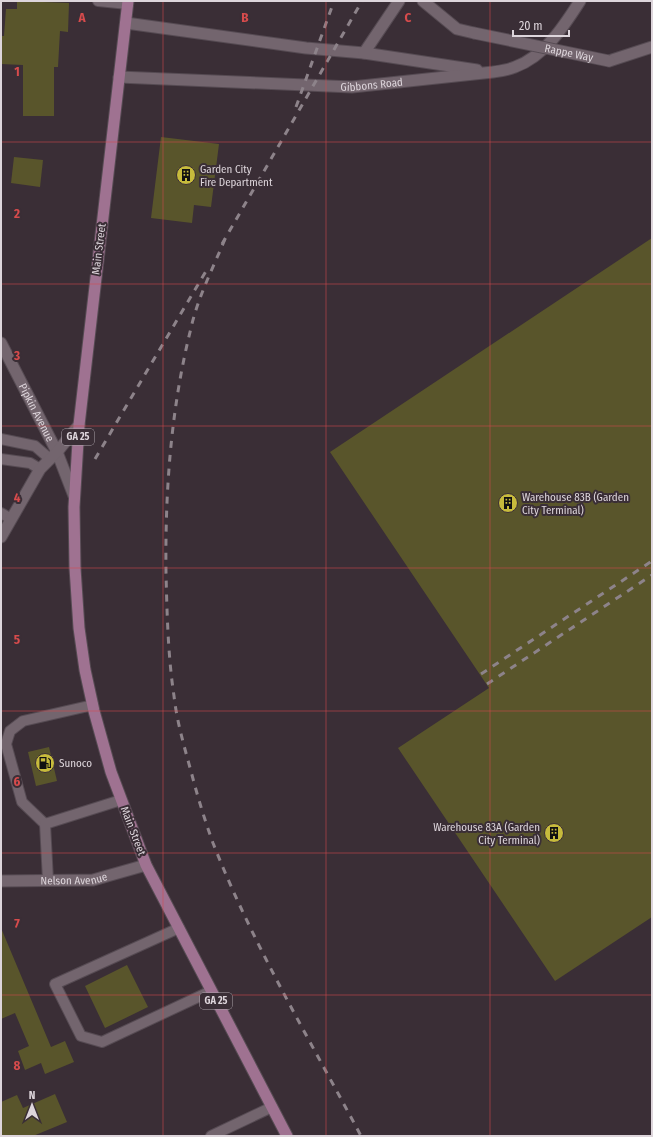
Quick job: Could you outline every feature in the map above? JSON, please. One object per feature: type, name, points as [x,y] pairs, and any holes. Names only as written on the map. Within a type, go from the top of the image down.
[{"type":"main road","name":"Main Street","points":[[128,2],[79,424],[74,496],[75,568],[79,628],[85,670],[111,772],[146,865],[287,1136]]},
{"type":"street","points":[[364,53],[399,1]]},
{"type":"street","name":"Rappe Way","points":[[423,1],[457,29],[609,61],[652,47]]},
{"type":"street","points":[[493,72],[515,67],[534,56],[552,41],[580,1]]},
{"type":"street","name":"Gibbons Road","points":[[126,23],[298,47],[364,53],[493,72]]},
{"type":"street","name":"Gibbons Road","points":[[119,77],[352,87],[493,72]]},
{"type":"street","name":"Pipkin Avenue","points":[[1,343],[54,455],[79,424]]},
{"type":"street","points":[[1,537],[40,469],[54,455]]},
{"type":"street","name":"Main Street","points":[[54,455],[74,496]]},
{"type":"street","name":"Nelson Avenue","points":[[1,881],[93,880],[146,865]]},
{"type":"lane","points":[[98,1],[128,2]]},
{"type":"lane","points":[[1,439],[35,446],[54,455]]},
{"type":"lane","points":[[1,459],[30,463],[40,469]]},
{"type":"lane","points":[[1,513],[11,519]]},
{"type":"lane","points":[[48,880],[46,824],[22,802],[6,744],[10,731],[23,721],[93,705]]},
{"type":"lane","points":[[46,824],[121,800]]},
{"type":"lane","points":[[179,928],[55,984],[81,1036],[102,1042],[211,991]]},
{"type":"lane","points":[[211,1136],[272,1108]]},
{"type":"building","points":[[17,1],[69,3],[68,32],[60,31],[58,67],[54,67],[54,116],[23,116],[23,65],[1,64],[1,36],[4,36],[6,9],[17,9]]},
{"type":"building","name":"Garden City Fire Department","points":[[161,137],[219,144],[211,207],[194,205],[192,223],[151,218]]},
{"type":"building","points":[[14,157],[43,160],[40,187],[11,183]]},
{"type":"building","points":[[652,238],[652,917],[555,981],[398,748],[489,688],[330,452]]},
{"type":"building","points":[[49,747],[57,781],[36,786],[28,752]]},
{"type":"building","points":[[1,928],[51,1047],[65,1041],[74,1062],[45,1074],[41,1063],[25,1070],[18,1051],[29,1046],[15,1013],[1,1019]]},
{"type":"building","points":[[127,965],[148,1007],[105,1028],[85,986]]},
{"type":"building","points":[[55,1094],[67,1122],[33,1136],[1,1136],[1,1102],[17,1095],[23,1108]]},
{"type":"railway","points":[[296,107],[334,1]]},
{"type":"railway","points":[[222,244],[362,1]]},
{"type":"railway","points":[[225,239],[194,316],[184,358],[174,419],[168,480],[166,573],[169,650],[175,706],[194,784],[213,843],[229,881],[283,992],[361,1136]]},
{"type":"railway","points":[[95,459],[206,271]]},
{"type":"railway","points":[[481,674],[652,561]]},
{"type":"railway","points":[[487,684],[652,575]]},
{"type":"place","name":"Garden City Fire Department","points":[[186,175]]},
{"type":"place","name":"Warehouse 83B (Garden City Terminal)","points":[[508,503]]},
{"type":"place","name":"Sunoco","points":[[45,763]]},
{"type":"place","name":"Warehouse 83A (Garden City Terminal)","points":[[554,833]]}]
